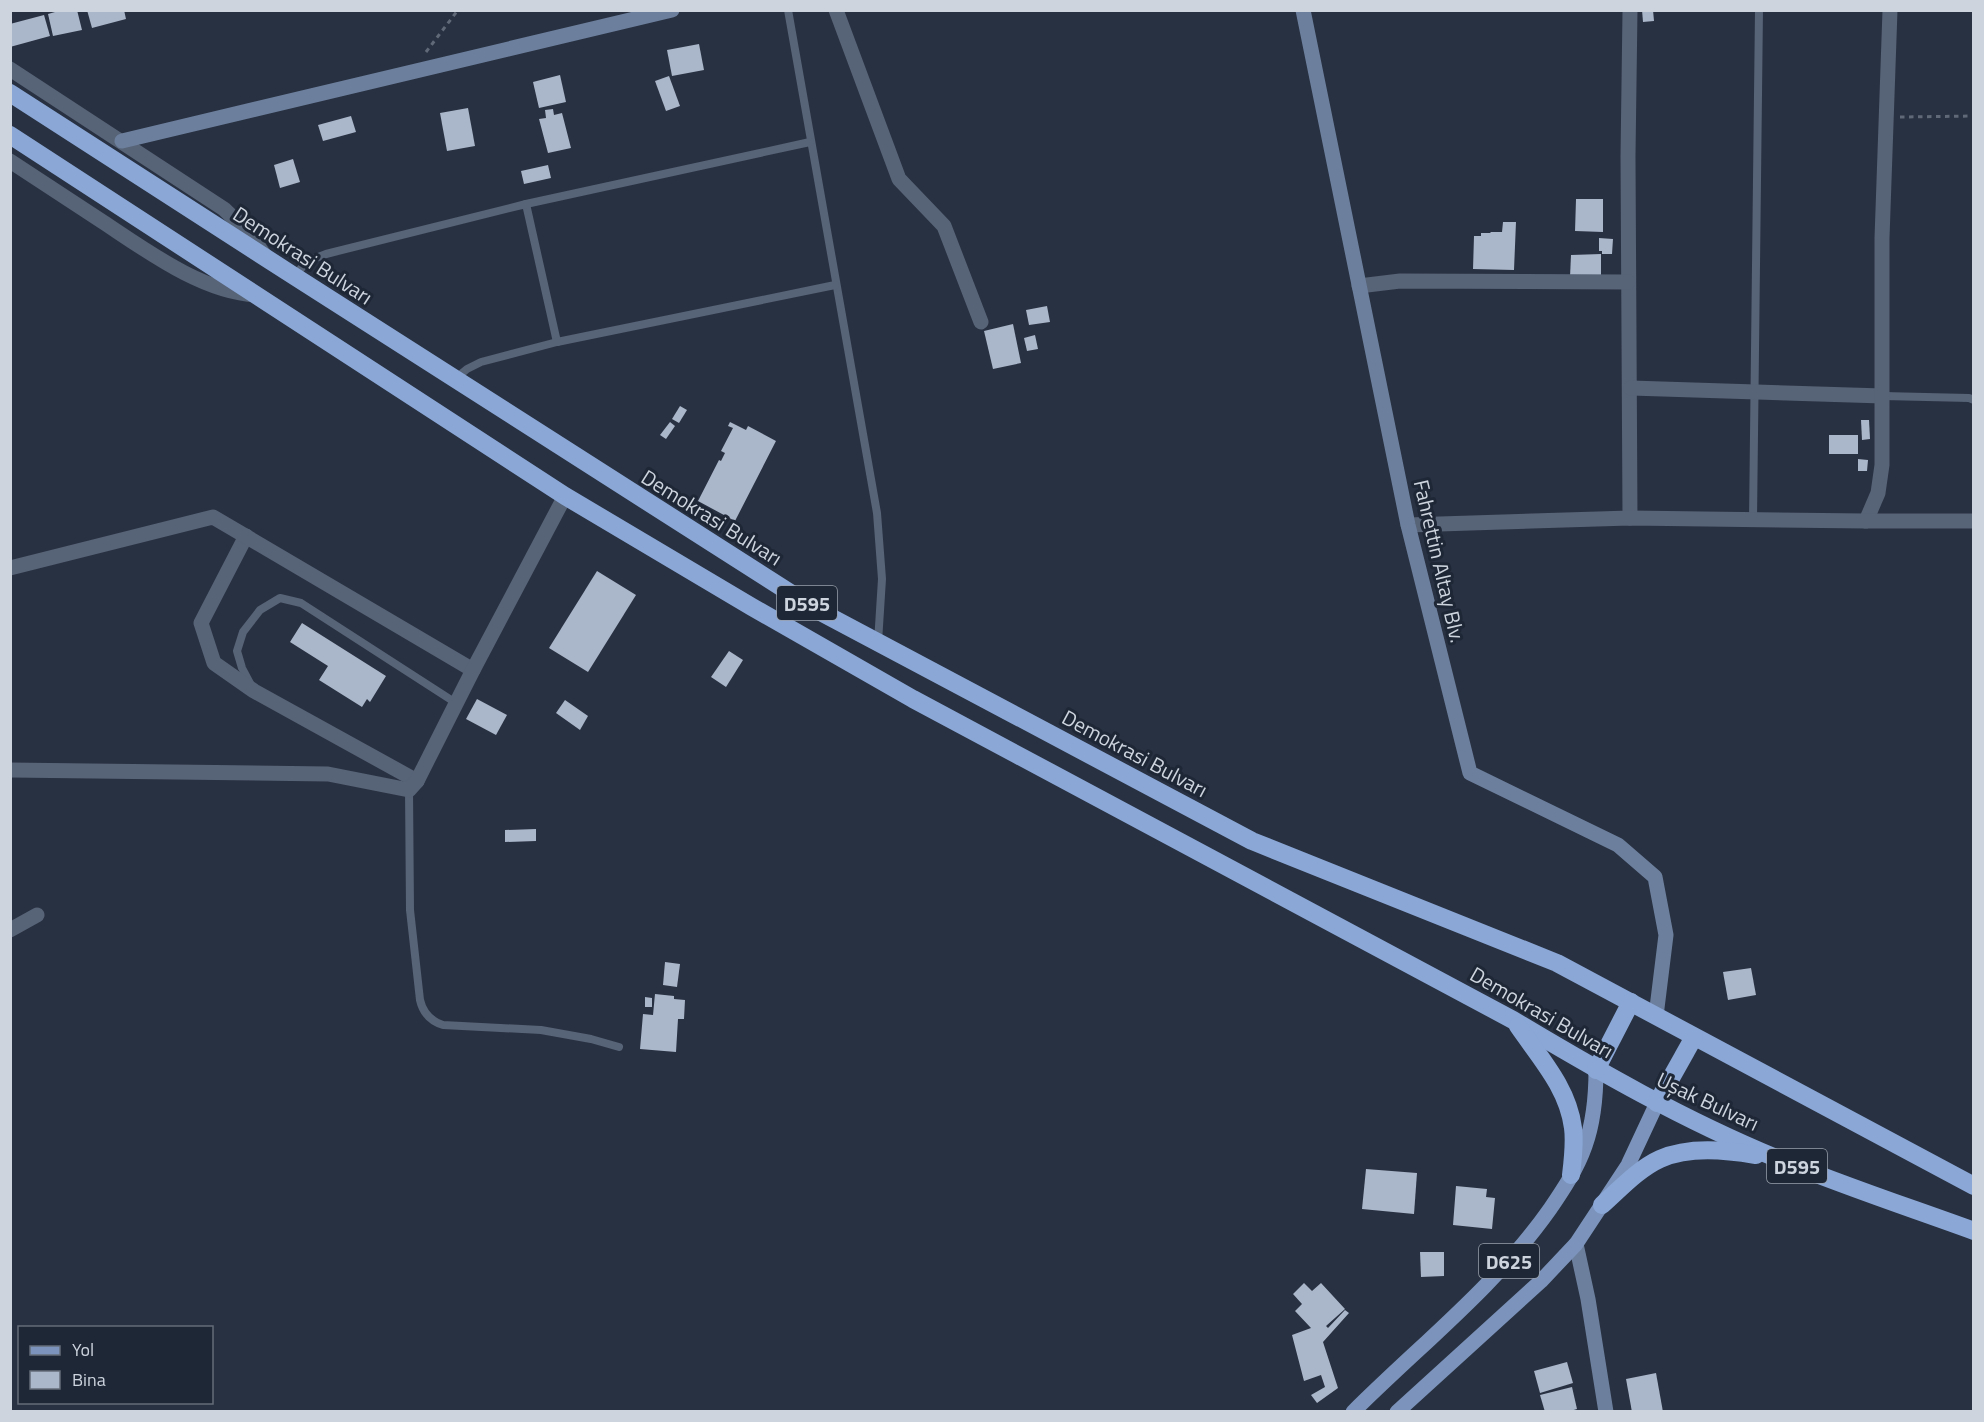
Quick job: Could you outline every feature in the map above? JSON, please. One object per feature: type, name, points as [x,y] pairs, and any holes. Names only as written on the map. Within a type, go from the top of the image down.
[{"type":"highway","name":"Demokrasi Bulvarı","points":[[10,93],[817,610],[1252,841],[1557,963],[1656,1016]]},
{"type":"highway","name":"Demokrasi Bulvarı","points":[[10,135],[565,496],[752,607],[913,699],[1513,1020],[1626,1086]]},
{"type":"highway","points":[[1596,1070],[1630,1002]]},
{"type":"highway","name":"D595","points":[[1656,1016],[1974,1186]]},
{"type":"highway","points":[[1513,1020],[1555,1078],[1570,1110],[1574,1143],[1571,1175]]},
{"type":"highway","points":[[1657,1103],[1694,1036]]},
{"type":"highway","name":"Uşak Bulvarı","points":[[1626,1086],[1657,1103],[1776,1158],[1974,1231]]},
{"type":"highway","points":[[1602,1205],[1659,1159],[1675,1154],[1718,1150],[1776,1158]]},
{"type":"main road","name":"D625","points":[[1353,1412],[1464,1307],[1511,1259],[1544,1218],[1571,1175],[1585,1146],[1596,1101],[1596,1070]]},
{"type":"main road","name":"D625","points":[[1397,1412],[1541,1281],[1576,1244],[1628,1165],[1657,1103]]},
{"type":"street","points":[[122,141],[672,10]]},
{"type":"street","points":[[836,10],[899,179],[944,226],[981,322]]},
{"type":"street","name":"Fahrettin Altay Blv.","points":[[1303,10],[1408,525],[1470,773],[1618,845],[1655,877],[1666,935],[1656,1016]]},
{"type":"street","points":[[1630,10],[1630,518]]},
{"type":"street","points":[[1866,522],[1873,508],[1881,479],[1882,238],[1890,10]]},
{"type":"street","points":[[10,69],[224,209],[250,234],[266,258]]},
{"type":"street","points":[[10,161],[142,248],[183,271],[222,290],[257,295]]},
{"type":"street","points":[[1359,286],[1400,280],[1629,282]]},
{"type":"street","points":[[1631,388],[1883,396]]},
{"type":"street","points":[[413,785],[565,496]]},
{"type":"street","points":[[10,567],[213,517],[473,670]]},
{"type":"street","points":[[1408,525],[1630,518],[1866,522],[1974,521]]},
{"type":"street","points":[[246,536],[201,623],[214,663],[254,691],[413,785]]},
{"type":"street","points":[[10,770],[328,774],[413,785]]},
{"type":"street","points":[[10,930],[37,915]]},
{"type":"street","points":[[1576,1244],[1588,1299],[1606,1412]]},
{"type":"lane","points":[[788,10],[881,546],[882,579],[878,642]]},
{"type":"lane","points":[[1753,520],[1760,10]]},
{"type":"lane","points":[[294,276],[300,268],[317,257],[526,204],[810,142]]},
{"type":"lane","points":[[526,204],[557,342]]},
{"type":"lane","points":[[455,379],[466,369],[481,362],[557,342],[836,285]]},
{"type":"lane","points":[[1883,396],[1974,400]]},
{"type":"lane","points":[[254,691],[242,668],[237,651],[243,632],[260,610],[280,598],[301,603],[456,703]]},
{"type":"lane","points":[[413,785],[410,910],[420,1000],[425,1014],[430,1019],[443,1024],[541,1030],[591,1039],[619,1047]]},
{"type":"path","points":[[409,74],[458,10]]},
{"type":"path","points":[[1885,117],[1974,116]]},
{"type":"building","points":[[62,10],[77,10],[82,30],[53,36],[48,14]]},
{"type":"building","points":[[87,10],[124,10],[126,19],[92,28]]},
{"type":"building","points":[[1642,10],[1653,10],[1654,21],[1643,22]]},
{"type":"building","points":[[44,15],[50,36],[10,47],[10,24]]},
{"type":"building","points":[[699,44],[704,70],[672,76],[667,50]]},
{"type":"building","points":[[560,75],[566,102],[539,108],[533,82]]},
{"type":"building","points":[[669,76],[680,106],[666,111],[655,81]]},
{"type":"building","points":[[468,108],[475,146],[447,151],[440,113]]},
{"type":"building","points":[[553,109],[554,115],[562,113],[571,148],[548,153],[539,119],[546,118],[545,110]]},
{"type":"building","points":[[351,116],[356,132],[323,141],[318,125]]},
{"type":"building","points":[[293,159],[300,182],[280,188],[274,165]]},
{"type":"building","points":[[548,165],[551,178],[524,184],[521,171]]},
{"type":"building","points":[[1576,199],[1603,199],[1603,232],[1575,231]]},
{"type":"building","points":[[1503,222],[1516,222],[1514,270],[1473,269],[1474,236],[1481,236],[1481,233],[1502,232]]},
{"type":"building","points":[[1599,238],[1613,239],[1612,254],[1602,254],[1602,251],[1599,251]]},
{"type":"building","points":[[1601,254],[1601,275],[1570,277],[1571,255]]},
{"type":"building","points":[[1047,306],[1050,322],[1029,325],[1026,310]]},
{"type":"building","points":[[1013,324],[1021,363],[993,369],[984,331]]},
{"type":"building","points":[[1035,335],[1038,349],[1027,351],[1024,338]]},
{"type":"building","points":[[680,406],[687,410],[679,423],[672,419]]},
{"type":"building","points":[[1861,420],[1869,420],[1870,439],[1862,440]]},
{"type":"building","points":[[670,422],[675,426],[666,439],[660,435]]},
{"type":"building","points":[[730,422],[746,430],[748,426],[776,441],[735,521],[698,501],[725,453],[721,451],[733,428],[728,426]]},
{"type":"building","points":[[1829,435],[1858,435],[1858,454],[1829,454]]},
{"type":"building","points":[[1858,459],[1868,460],[1867,471],[1858,471]]},
{"type":"building","points":[[597,571],[636,595],[588,672],[549,648]]},
{"type":"building","points":[[302,623],[386,676],[370,702],[367,699],[362,707],[319,680],[328,666],[290,642]]},
{"type":"building","points":[[729,651],[743,660],[726,687],[711,677]]},
{"type":"building","points":[[477,699],[507,715],[496,735],[466,719]]},
{"type":"building","points":[[565,700],[588,716],[580,730],[556,713]]},
{"type":"building","points":[[536,829],[536,841],[505,842],[505,830]]},
{"type":"building","points":[[665,962],[680,964],[677,987],[663,985]]},
{"type":"building","points":[[1751,968],[1756,995],[1728,1000],[1723,972]]},
{"type":"building","points":[[655,994],[685,1000],[684,1019],[678,1019],[676,1052],[640,1049],[643,1014],[653,1015]]},
{"type":"building","points":[[645,997],[652,998],[652,1007],[645,1007]]},
{"type":"building","points":[[1366,1169],[1417,1173],[1414,1214],[1362,1209]]},
{"type":"building","points":[[1456,1186],[1487,1189],[1486,1197],[1495,1198],[1492,1229],[1453,1225]]},
{"type":"building","points":[[1420,1252],[1444,1252],[1444,1276],[1421,1277]]},
{"type":"building","points":[[1304,1283],[1312,1291],[1321,1283],[1345,1309],[1326,1326],[1328,1328],[1345,1310],[1349,1313],[1323,1342],[1338,1388],[1317,1403],[1311,1395],[1325,1387],[1321,1375],[1304,1381],[1292,1335],[1311,1328],[1295,1311],[1302,1304],[1293,1294]]},
{"type":"building","points":[[1567,1362],[1573,1383],[1540,1393],[1534,1371]]},
{"type":"building","points":[[1656,1373],[1663,1412],[1632,1412],[1626,1379]]},
{"type":"building","points":[[1572,1387],[1577,1409],[1567,1412],[1545,1412],[1540,1395]]}]
